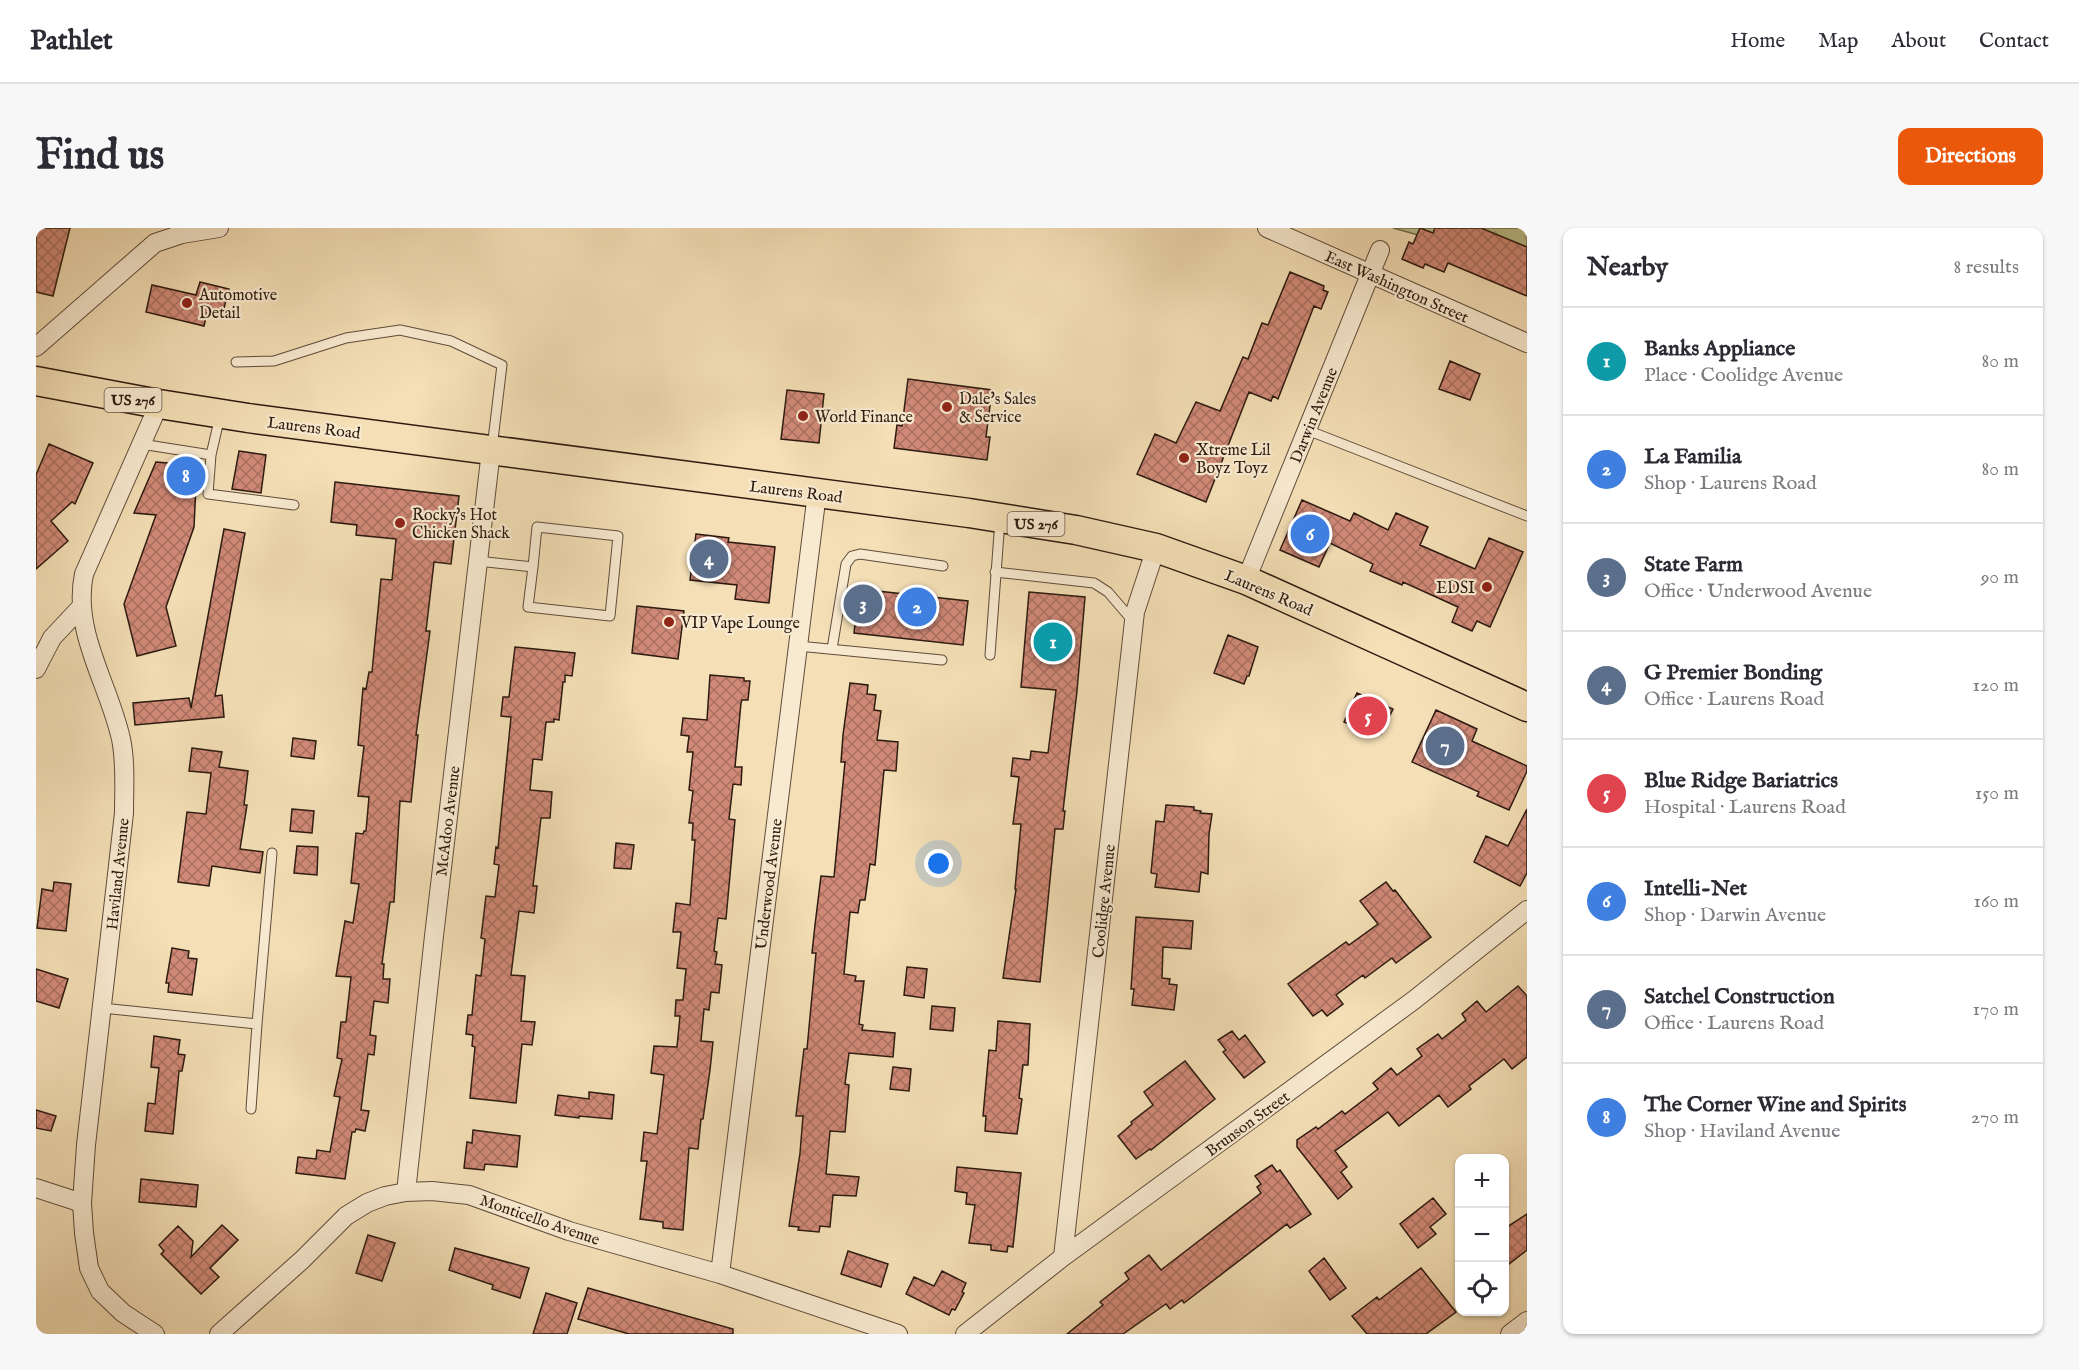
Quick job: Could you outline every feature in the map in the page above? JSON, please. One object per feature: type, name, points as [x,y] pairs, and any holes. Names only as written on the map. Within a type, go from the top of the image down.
[{"type":"main road","name":"Laurens Road","points":[[36,381],[221,414],[817,493],[1076,530],[1156,548],[1246,580],[1527,707]]},
{"type":"street","points":[[36,347],[155,243],[173,232],[219,228]]},
{"type":"street","name":"East Washington Street","points":[[1267,228],[1527,343]]},
{"type":"street","name":"Darwin Avenue","points":[[1246,580],[1380,250]]},
{"type":"street","name":"Haviland Avenue","points":[[155,1334],[123,1313],[100,1291],[89,1268],[84,1233],[82,1203],[86,1145],[124,813],[124,773],[121,739],[88,640],[81,607],[81,588],[84,574],[159,404]]},
{"type":"street","name":"McAdoo Avenue","points":[[406,1192],[491,451]]},
{"type":"street","name":"Underwood Avenue","points":[[720,1274],[817,493]]},
{"type":"street","name":"Coolidge Avenue","points":[[1064,1257],[1135,612],[1156,548]]},
{"type":"street","points":[[36,669],[52,638],[81,607]]},
{"type":"street","name":"Brunson Street","points":[[965,1334],[1064,1257],[1414,1000],[1527,910]]},
{"type":"street","points":[[36,1188],[82,1203]]},
{"type":"street","name":"Monticello Avenue","points":[[219,1334],[302,1260],[346,1216],[367,1203],[406,1192],[432,1191],[469,1195],[569,1231],[720,1274],[898,1334]]},
{"type":"street","points":[[1510,1334],[1527,1320]]},
{"type":"lane","points":[[236,362],[274,361],[346,339],[400,330],[451,341],[502,365],[491,451]]},
{"type":"lane","points":[[221,414],[211,455],[208,494],[294,505]]},
{"type":"lane","points":[[1307,430],[1527,516]]},
{"type":"lane","points":[[141,444],[211,455]]},
{"type":"lane","points":[[990,655],[1000,518]]},
{"type":"lane","points":[[537,527],[618,536],[610,616],[528,608],[533,567],[537,527]]},
{"type":"lane","points":[[832,649],[846,564],[852,556],[860,554],[944,566]]},
{"type":"lane","points":[[477,561],[533,567]]},
{"type":"lane","points":[[995,572],[1094,583],[1108,592],[1134,622]]},
{"type":"lane","points":[[798,646],[942,660]]},
{"type":"lane","points":[[251,1109],[272,853]]},
{"type":"lane","points":[[102,1008],[257,1024]]},
{"type":"green space","points":[[1393,228],[1527,228],[1527,265]]},
{"type":"building","points":[[36,228],[70,228],[53,296],[36,292]]},
{"type":"building","points":[[1420,228],[1433,233],[1435,228],[1481,228],[1527,247],[1527,296],[1448,263],[1444,272],[1425,264],[1423,268],[1402,259],[1409,242],[1413,244]]},
{"type":"building","points":[[1290,272],[1324,286],[1323,290],[1328,292],[1321,309],[1314,306],[1278,399],[1273,396],[1271,401],[1249,392],[1206,502],[1137,474],[1155,434],[1176,443],[1196,402],[1220,411],[1243,357],[1248,359],[1262,323],[1268,325]]},
{"type":"building","name":"Automotive Detail","points":[[200,282],[229,289],[222,316],[207,313],[204,326],[146,312],[152,285],[196,295]]},
{"type":"building","points":[[1450,361],[1480,374],[1470,400],[1439,389]]},
{"type":"building","name":"Dale's Sales & Service","points":[[908,379],[992,390],[986,437],[990,437],[987,460],[894,448],[897,425],[902,426]]},
{"type":"building","name":"World Finance","points":[[787,390],[824,394],[819,443],[781,439]]},
{"type":"building","points":[[49,444],[93,463],[75,504],[72,502],[51,521],[68,541],[36,569],[36,475]]},
{"type":"building","points":[[239,451],[266,455],[261,493],[232,489]]},
{"type":"building","points":[[156,462],[203,466],[202,485],[196,485],[194,527],[166,607],[176,646],[137,656],[124,604],[156,515],[134,513]]},
{"type":"building","points":[[335,482],[459,496],[451,564],[434,562],[426,631],[430,631],[416,735],[418,735],[411,802],[400,801],[394,902],[390,902],[382,964],[384,964],[383,979],[390,979],[388,1003],[374,1001],[370,1035],[376,1036],[374,1055],[368,1054],[361,1110],[369,1111],[365,1131],[356,1129],[352,1132],[345,1179],[296,1173],[298,1157],[316,1159],[317,1150],[330,1152],[340,1097],[334,1096],[342,1059],[337,1058],[341,1022],[346,1022],[351,977],[336,976],[345,921],[353,923],[359,884],[351,883],[356,833],[363,834],[366,831],[369,797],[358,796],[364,746],[358,745],[363,688],[366,689],[369,672],[372,672],[381,579],[392,580],[396,539],[356,535],[357,525],[331,522]]},
{"type":"building","points":[[1302,500],[1350,521],[1354,513],[1388,530],[1396,513],[1428,527],[1420,545],[1475,569],[1489,538],[1523,552],[1490,627],[1477,621],[1472,631],[1452,622],[1458,607],[1403,582],[1402,585],[1370,571],[1373,564],[1330,543],[1319,567],[1280,550]]},
{"type":"building","points":[[224,529],[245,533],[215,696],[222,695],[224,717],[135,725],[133,703],[189,698],[191,708]]},
{"type":"building","points":[[696,534],[729,538],[728,542],[775,547],[769,603],[735,599],[737,585],[690,580]]},
{"type":"building","points":[[859,589],[968,601],[963,645],[854,633]]},
{"type":"building","points":[[1029,592],[1085,597],[1063,829],[1055,829],[1040,982],[1003,978],[1016,889],[1021,824],[1013,824],[1019,777],[1011,776],[1013,758],[1030,760],[1031,751],[1048,753],[1056,690],[1021,687]]},
{"type":"building","points":[[637,606],[684,611],[678,659],[632,653]]},
{"type":"building","points":[[1228,635],[1258,647],[1249,676],[1244,684],[1214,673]]},
{"type":"building","points":[[515,647],[575,653],[572,676],[565,675],[565,682],[563,682],[559,720],[546,722],[542,760],[533,759],[530,790],[552,792],[550,818],[541,818],[533,886],[537,886],[534,913],[519,911],[511,975],[525,976],[521,1021],[535,1022],[532,1045],[522,1044],[516,1103],[470,1098],[475,1047],[472,1046],[473,1035],[466,1034],[468,1015],[472,1015],[476,975],[481,976],[485,939],[481,938],[486,896],[495,897],[499,865],[494,864],[496,847],[498,848],[511,717],[501,716],[503,697],[509,697]]},
{"type":"building","points":[[710,675],[744,678],[744,681],[750,681],[748,700],[742,700],[741,703],[735,767],[742,767],[741,785],[733,784],[729,819],[735,820],[726,919],[718,918],[714,951],[717,952],[715,964],[722,965],[719,993],[711,992],[709,1010],[704,1009],[701,1041],[713,1042],[710,1070],[698,1149],[689,1148],[683,1230],[663,1228],[663,1222],[640,1219],[647,1161],[641,1161],[644,1132],[657,1134],[664,1075],[651,1073],[654,1046],[677,1047],[680,1016],[675,1016],[676,1000],[683,1000],[686,969],[677,968],[681,932],[673,932],[676,903],[690,905],[695,840],[692,840],[693,823],[689,823],[693,791],[689,790],[693,752],[687,752],[689,736],[681,735],[683,718],[707,720]]},
{"type":"building","points":[[850,683],[868,685],[867,694],[876,695],[874,710],[881,711],[877,740],[898,742],[896,771],[884,770],[875,865],[870,864],[865,900],[860,900],[858,913],[850,912],[844,974],[856,976],[855,981],[864,981],[859,1024],[863,1025],[862,1030],[895,1033],[893,1057],[849,1053],[845,1084],[849,1085],[845,1132],[830,1131],[826,1174],[859,1177],[856,1196],[833,1195],[830,1227],[820,1226],[819,1232],[798,1230],[799,1227],[789,1226],[800,1153],[803,1116],[796,1116],[804,1049],[807,1049],[816,953],[812,953],[815,925],[821,876],[834,877],[845,762],[841,762],[843,735]]},
{"type":"building","points":[[1357,693],[1393,709],[1381,734],[1363,725],[1361,730],[1344,722]]},
{"type":"building","points":[[1436,710],[1477,729],[1472,741],[1527,766],[1527,771],[1509,810],[1477,796],[1479,792],[1412,762]]},
{"type":"building","points":[[293,738],[316,741],[314,759],[291,756]]},
{"type":"building","points":[[192,748],[222,752],[219,767],[248,771],[244,805],[247,805],[240,849],[263,852],[260,873],[212,866],[209,886],[178,882],[187,812],[206,814],[211,773],[189,771]]},
{"type":"building","points":[[1166,805],[1194,807],[1194,810],[1201,811],[1200,813],[1212,814],[1208,874],[1201,872],[1199,892],[1155,887],[1157,874],[1151,873],[1156,821],[1164,822]]},
{"type":"building","points":[[292,809],[314,811],[312,833],[290,831]]},
{"type":"building","points":[[1527,809],[1527,873],[1520,886],[1474,862],[1486,836],[1508,846]]},
{"type":"building","points":[[616,843],[634,845],[631,869],[614,868]]},
{"type":"building","points":[[297,846],[318,847],[317,875],[294,873]]},
{"type":"building","points":[[54,882],[71,884],[66,931],[37,928],[42,889],[53,891]]},
{"type":"building","points":[[1386,882],[1393,891],[1395,890],[1431,937],[1396,963],[1392,958],[1365,978],[1363,975],[1336,995],[1343,1004],[1327,1016],[1322,1010],[1313,1016],[1288,984],[1346,942],[1349,945],[1378,924],[1360,901]]},
{"type":"building","points":[[1136,917],[1193,921],[1191,949],[1163,947],[1162,978],[1170,979],[1169,984],[1177,985],[1174,1010],[1132,1005]]},
{"type":"building","points":[[172,948],[189,951],[188,958],[197,959],[192,995],[168,992],[169,983],[166,983]]},
{"type":"building","points":[[907,967],[927,969],[924,998],[904,995]]},
{"type":"building","points":[[36,969],[68,979],[59,1008],[36,1001]]},
{"type":"building","points":[[1518,986],[1527,996],[1527,1057],[1512,1069],[1504,1059],[1469,1086],[1471,1089],[1448,1107],[1439,1095],[1399,1126],[1388,1112],[1335,1151],[1347,1167],[1341,1172],[1352,1187],[1338,1199],[1297,1147],[1297,1140],[1316,1127],[1318,1129],[1342,1111],[1345,1114],[1378,1089],[1373,1083],[1391,1068],[1397,1075],[1422,1056],[1417,1049],[1438,1034],[1442,1039],[1466,1020],[1462,1014],[1477,1001],[1486,1012]]},
{"type":"building","points":[[932,1006],[955,1008],[953,1031],[930,1029]]},
{"type":"building","points":[[998,1021],[1030,1024],[1028,1065],[1023,1065],[1019,1098],[1022,1099],[1017,1134],[985,1131],[986,1116],[983,1116],[989,1050],[996,1051]]},
{"type":"building","points":[[1232,1031],[1239,1040],[1245,1035],[1265,1062],[1244,1078],[1223,1052],[1226,1050],[1218,1040]]},
{"type":"building","points":[[154,1036],[180,1040],[178,1054],[185,1055],[182,1071],[179,1071],[173,1134],[145,1131],[148,1103],[155,1104],[159,1068],[151,1067]]},
{"type":"building","points":[[1185,1061],[1215,1099],[1151,1150],[1136,1159],[1118,1136],[1132,1124],[1131,1122],[1153,1105],[1144,1092]]},
{"type":"building","points":[[893,1067],[911,1069],[909,1091],[890,1089]]},
{"type":"building","points":[[589,1092],[614,1095],[612,1119],[555,1115],[558,1095],[589,1099]]},
{"type":"building","points":[[36,1110],[56,1116],[51,1131],[36,1128]]},
{"type":"building","points":[[473,1130],[520,1136],[517,1167],[485,1164],[484,1170],[464,1168],[467,1142],[472,1143]]},
{"type":"building","points":[[1272,1165],[1277,1172],[1280,1170],[1311,1214],[1290,1228],[1287,1224],[1184,1303],[1182,1300],[1170,1309],[1166,1304],[1123,1334],[1067,1334],[1103,1305],[1100,1302],[1129,1279],[1125,1273],[1149,1255],[1161,1270],[1261,1193],[1257,1187],[1261,1184],[1255,1176]]},
{"type":"building","points":[[957,1167],[1021,1173],[1013,1247],[1008,1246],[1007,1252],[991,1250],[991,1245],[969,1243],[975,1205],[966,1204],[967,1193],[955,1191]]},
{"type":"building","points":[[141,1179],[198,1185],[196,1207],[139,1202]]},
{"type":"building","points":[[1433,1198],[1446,1214],[1430,1227],[1436,1234],[1418,1248],[1400,1224]]},
{"type":"building","points":[[1527,1214],[1527,1250],[1509,1264],[1509,1262],[1509,1226]]},
{"type":"building","points":[[222,1225],[238,1240],[210,1268],[219,1277],[201,1294],[161,1254],[164,1251],[159,1245],[178,1226],[193,1241],[191,1257]]},
{"type":"building","points":[[368,1235],[395,1243],[382,1281],[356,1273]]},
{"type":"building","points":[[455,1248],[529,1268],[520,1298],[492,1289],[493,1285],[449,1270]]},
{"type":"building","points":[[848,1251],[888,1264],[881,1287],[841,1274]]},
{"type":"building","points":[[1324,1258],[1346,1288],[1330,1300],[1309,1271]]},
{"type":"building","points":[[1421,1268],[1455,1313],[1426,1334],[1367,1334],[1352,1316],[1377,1297],[1379,1300]]},
{"type":"building","points":[[942,1271],[966,1283],[962,1292],[964,1293],[955,1310],[952,1309],[949,1315],[906,1294],[914,1277],[934,1286]]},
{"type":"building","points":[[588,1288],[733,1329],[733,1334],[629,1334],[578,1319]]},
{"type":"building","points":[[546,1293],[577,1303],[567,1334],[533,1334]]},
{"type":"place","name":"Automotive Detail","points":[[187,303]]},
{"type":"place","name":"Dale's Sales & Service","points":[[947,407]]},
{"type":"place","name":"World Finance","points":[[803,416]]},
{"type":"place","name":"Xtreme Lil Boyz Toyz","points":[[1184,458]]},
{"type":"place","name":"The Corner Wine and Spirits","points":[[186,476]]},
{"type":"place","name":"Rocky's Hot Chicken Shack","points":[[400,523]]},
{"type":"place","name":"Intelli-Net","points":[[1310,534]]},
{"type":"place","name":"G Premier Bonding","points":[[709,559]]},
{"type":"place","name":"EDSI","points":[[1487,587]]},
{"type":"place","name":"State Farm","points":[[863,604]]},
{"type":"place","name":"La Familia","points":[[917,607]]},
{"type":"place","name":"VIP Vape Lounge","points":[[669,622]]},
{"type":"place","name":"Banks Appliance","points":[[1053,642]]},
{"type":"place","name":"Blue Ridge Bariatrics","points":[[1368,716]]},
{"type":"place","name":"Satchel Construction","points":[[1445,746]]}]
